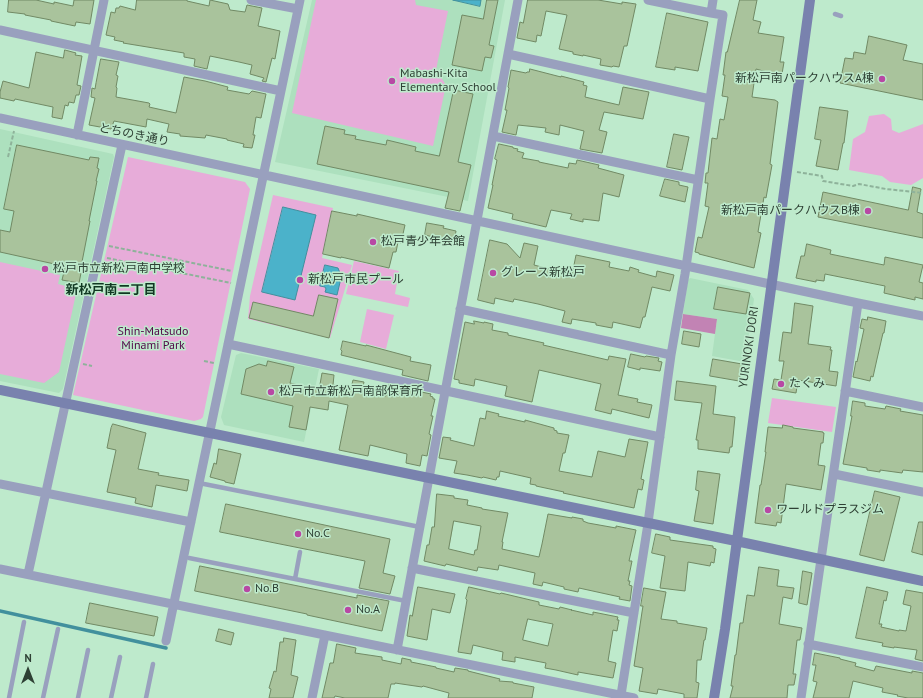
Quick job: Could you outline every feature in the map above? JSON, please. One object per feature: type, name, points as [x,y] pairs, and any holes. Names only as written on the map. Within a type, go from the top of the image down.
[{"type":"street","points":[[77,135],[104,0]]},
{"type":"street","points":[[166,641],[299,5],[251,0]]},
{"type":"street","points":[[397,650],[518,0]]},
{"type":"street","points":[[621,696],[723,15],[648,0]]},
{"type":"street","points":[[710,12],[713,0]]},
{"type":"street","name":"YURINOKI DORI","points":[[714,698],[810,0]]},
{"type":"street","points":[[0,30],[281,91]]},
{"type":"street","points":[[508,54],[710,99]]},
{"type":"street","name":"とちのき通り","points":[[0,118],[923,316]]},
{"type":"street","points":[[493,136],[698,180]]},
{"type":"street","points":[[28,574],[122,145]]},
{"type":"street","points":[[801,698],[858,303]]},
{"type":"street","points":[[460,309],[671,355]]},
{"type":"street","points":[[228,344],[660,437]]},
{"type":"street","points":[[0,390],[736,541],[923,581]]},
{"type":"street","points":[[845,391],[923,407]]},
{"type":"street","points":[[834,474],[923,492]]},
{"type":"street","points":[[0,484],[191,522]]},
{"type":"street","points":[[412,568],[634,613]]},
{"type":"street","points":[[0,569],[634,698]]},
{"type":"street","points":[[312,698],[325,635]]},
{"type":"street","points":[[808,644],[923,667]]},
{"type":"lane","points":[[199,483],[420,527]]},
{"type":"lane","points":[[295,579],[300,552]]},
{"type":"lane","points":[[189,558],[406,601]]},
{"type":"lane","points":[[9,698],[24,622]]},
{"type":"lane","points":[[43,698],[58,629]]},
{"type":"lane","points":[[78,698],[88,650]]},
{"type":"lane","points":[[111,698],[120,657]]},
{"type":"lane","points":[[146,698],[153,664]]},
{"type":"path","points":[[8,157],[14,130]]},
{"type":"path","points":[[797,172],[822,176],[823,180],[853,186],[859,184],[923,193]]},
{"type":"path","points":[[100,244],[234,272]]},
{"type":"path","points":[[98,256],[231,283]]},
{"type":"shaded area","name":"Mabashi-Kita Elementary School","points":[[312,0],[505,0],[468,201],[275,162]]},
{"type":"shaded area","name":"松戸市立新松戸南中学校","points":[[0,129],[113,154],[114,157],[63,389],[59,393],[0,381]]},
{"type":"shaded area","points":[[690,278],[748,290],[754,299],[745,362],[712,356],[717,319],[683,314],[688,280]]},
{"type":"shaded area","points":[[683,314],[717,319],[715,334],[681,328]]},
{"type":"shaded area","name":"松戸市立新松戸南部保育所","points":[[241,353],[319,369],[304,442],[224,425],[221,417],[236,355]]},
{"type":"green space","points":[[316,0],[415,0],[416,5],[448,11],[436,70],[446,85],[433,146],[292,113]]},
{"type":"green space","points":[[884,114],[891,119],[892,130],[899,133],[923,124],[923,178],[911,185],[890,182],[882,176],[849,170],[853,139],[865,132],[869,116]]},
{"type":"green space","name":"Shin-Matsudo Minami Park","points":[[128,157],[245,182],[250,189],[203,417],[194,421],[73,395]]},
{"type":"green space","name":"新松戸市民プール","points":[[273,195],[333,208],[322,258],[352,265],[330,338],[248,319],[250,296]]},
{"type":"green space","points":[[354,261],[399,271],[395,294],[410,298],[408,307],[346,294]]},
{"type":"green space","points":[[0,262],[60,275],[58,284],[77,289],[59,372],[44,383],[0,374]]},
{"type":"green space","points":[[367,309],[394,315],[386,349],[360,342]]},
{"type":"green space","points":[[772,398],[836,407],[832,432],[768,423]]},
{"type":"water","points":[[453,0],[481,0],[480,6]]},
{"type":"water","points":[[283,207],[316,215],[295,300],[262,292]]},
{"type":"water","points":[[325,265],[338,268],[342,274],[337,295],[325,292],[325,287],[320,286]]},
{"type":"building","points":[[9,0],[36,0],[73,6],[74,0],[94,0],[90,24],[76,22],[75,26],[25,14],[8,12]]},
{"type":"building","points":[[137,0],[187,0],[209,6],[210,0],[228,4],[230,10],[245,12],[247,5],[262,8],[258,26],[280,31],[275,59],[272,58],[266,82],[262,81],[264,78],[250,74],[252,65],[210,56],[207,69],[194,66],[195,59],[184,57],[184,53],[123,43],[124,42],[114,40],[115,37],[106,35],[111,12],[115,13],[116,8],[119,8],[120,6],[135,10]]},
{"type":"building","points":[[487,0],[498,0],[489,45],[494,46],[491,58],[485,57],[482,71],[452,65],[462,15],[483,19]]},
{"type":"building","points":[[528,0],[598,0],[622,4],[622,2],[636,4],[627,46],[624,46],[619,67],[600,65],[601,59],[573,54],[573,52],[559,49],[567,15],[546,11],[541,36],[537,35],[536,42],[517,38],[520,22],[523,23]]},
{"type":"building","points":[[740,0],[757,0],[753,20],[761,22],[758,33],[784,37],[780,62],[784,62],[782,74],[756,69],[752,97],[775,100],[778,102],[770,164],[772,165],[766,198],[764,197],[758,232],[761,233],[754,268],[695,252],[698,237],[702,238],[709,207],[705,206],[708,183],[705,183],[706,173],[708,173],[712,138],[717,139],[720,119],[724,120],[728,97],[722,96],[726,52]]},
{"type":"building","points":[[667,13],[708,22],[698,71],[675,67],[675,70],[656,67]]},
{"type":"building","name":"新松戸南パークハウスA棟","points":[[869,36],[907,45],[903,60],[923,64],[923,100],[840,83],[845,58],[853,59],[854,52],[865,54]]},
{"type":"building","points":[[65,50],[76,53],[75,55],[82,56],[77,85],[81,86],[79,95],[76,95],[74,103],[69,102],[68,106],[65,105],[62,119],[52,117],[53,107],[15,99],[14,101],[0,98],[3,81],[29,88],[36,52],[63,58]]},
{"type":"building","points":[[101,59],[119,62],[116,75],[118,76],[116,97],[149,103],[149,107],[176,113],[184,77],[228,87],[227,90],[249,94],[252,91],[266,94],[261,118],[256,117],[253,135],[255,135],[252,148],[243,147],[244,144],[227,139],[206,135],[205,138],[180,136],[180,134],[167,132],[169,124],[147,119],[146,127],[114,121],[111,129],[89,125],[95,98],[91,97],[92,88],[95,89]]},
{"type":"building","points":[[530,69],[584,82],[583,85],[587,86],[585,97],[619,105],[623,87],[649,92],[643,119],[604,112],[599,130],[607,132],[602,153],[580,149],[584,131],[560,125],[559,135],[545,132],[546,128],[518,125],[516,135],[502,132],[507,110],[505,110],[511,70],[526,73],[529,72]]},
{"type":"building","points":[[454,90],[473,94],[458,162],[471,165],[460,211],[445,208],[449,192],[317,164],[325,126],[345,130],[344,134],[356,136],[355,139],[386,145],[387,140],[416,147],[415,151],[439,156]]},
{"type":"building","points":[[820,107],[848,111],[844,143],[838,170],[816,166],[821,140],[815,139]]},
{"type":"building","points":[[674,134],[689,137],[682,170],[667,167]]},
{"type":"building","points":[[499,144],[518,149],[517,151],[524,153],[522,158],[568,168],[569,163],[576,164],[577,160],[599,165],[598,168],[624,175],[619,197],[603,193],[599,221],[583,219],[583,222],[570,219],[572,214],[551,210],[546,227],[512,219],[513,214],[488,208],[497,160],[495,159]]},
{"type":"building","points":[[17,145],[89,160],[90,157],[99,158],[97,168],[99,169],[79,283],[62,280],[65,268],[58,267],[59,265],[0,252],[0,230],[10,232],[14,211],[4,209]]},
{"type":"building","points":[[665,179],[679,182],[679,185],[688,187],[685,202],[660,196]]},
{"type":"building","name":"新松戸南パークハウスB棟","points":[[913,187],[921,189],[917,212],[923,214],[923,238],[818,217],[823,192],[908,210]]},
{"type":"building","points":[[332,211],[357,216],[357,214],[405,225],[401,243],[398,242],[396,252],[393,252],[389,268],[323,254]]},
{"type":"building","points":[[427,223],[444,226],[443,228],[456,231],[454,242],[425,235]]},
{"type":"building","points":[[490,240],[507,244],[520,258],[524,243],[538,246],[534,265],[572,275],[576,255],[610,262],[609,267],[629,271],[630,267],[639,270],[638,272],[656,277],[657,271],[674,275],[670,291],[652,287],[645,317],[643,317],[640,328],[613,322],[612,328],[596,325],[596,323],[572,319],[571,324],[562,322],[565,311],[538,304],[514,299],[513,302],[495,298],[494,304],[478,300]]},
{"type":"building","points":[[807,244],[831,250],[830,254],[884,265],[885,257],[923,265],[919,282],[923,283],[923,299],[915,297],[915,300],[884,293],[885,286],[825,274],[824,281],[816,280],[816,282],[796,278],[801,256],[804,256]]},
{"type":"building","points":[[718,287],[750,293],[746,314],[714,309]]},
{"type":"building","points":[[319,295],[338,299],[329,338],[249,318],[253,302],[313,316]]},
{"type":"building","points":[[795,303],[813,306],[808,344],[831,347],[830,350],[832,350],[829,371],[838,372],[836,386],[798,380],[796,393],[772,389],[774,379],[781,380],[784,361],[779,361],[783,332],[791,333]]},
{"type":"building","points":[[868,317],[886,321],[873,377],[871,376],[870,381],[853,377],[864,329],[860,328],[862,319],[867,320]]},
{"type":"building","points":[[474,321],[493,324],[492,330],[544,343],[543,345],[608,360],[609,356],[626,359],[618,395],[638,399],[637,402],[652,405],[649,418],[612,409],[611,414],[595,410],[601,384],[539,370],[532,402],[505,396],[507,386],[475,379],[474,386],[459,383],[459,380],[454,379],[465,322],[474,324]]},
{"type":"building","points":[[684,331],[701,334],[699,347],[682,344]]},
{"type":"building","points":[[343,341],[366,345],[411,357],[410,361],[431,365],[428,381],[402,375],[403,370],[341,355]]},
{"type":"building","points":[[631,354],[659,358],[658,361],[662,362],[660,371],[640,368],[640,370],[628,367]]},
{"type":"building","points":[[713,359],[742,364],[739,381],[710,376]]},
{"type":"building","points":[[268,361],[294,367],[290,383],[319,390],[322,373],[334,375],[333,385],[351,388],[353,380],[364,382],[362,391],[365,392],[386,396],[388,385],[431,394],[430,396],[435,399],[431,416],[433,416],[429,434],[431,435],[427,456],[422,455],[420,466],[406,463],[407,454],[370,445],[368,456],[339,450],[348,405],[329,401],[328,410],[310,407],[306,430],[289,427],[293,406],[241,394],[246,369],[259,364],[266,366]]},
{"type":"building","points":[[677,381],[716,386],[713,414],[735,417],[732,447],[730,447],[729,453],[698,449],[698,440],[696,440],[702,403],[675,400]]},
{"type":"building","points":[[853,401],[865,403],[865,406],[885,409],[886,406],[901,409],[900,411],[923,415],[923,472],[903,470],[902,473],[880,470],[880,472],[843,464],[852,416]]},
{"type":"building","points":[[487,411],[499,414],[498,416],[525,422],[525,420],[554,428],[557,433],[569,435],[559,471],[592,477],[598,451],[625,457],[629,439],[648,442],[641,479],[644,480],[642,490],[638,489],[634,508],[536,486],[530,484],[531,478],[500,471],[499,477],[497,477],[496,480],[454,473],[457,461],[439,458],[443,437],[451,438],[450,440],[474,446],[480,418],[485,419]]},
{"type":"building","points":[[113,424],[146,433],[138,469],[159,473],[158,475],[189,480],[187,491],[156,485],[152,507],[135,503],[136,498],[107,492],[116,450],[107,448]]},
{"type":"building","points":[[783,425],[824,433],[818,465],[825,466],[821,490],[786,484],[781,523],[777,522],[776,526],[755,523],[766,452],[768,427],[782,428]]},
{"type":"building","points":[[219,449],[241,454],[234,484],[210,477],[214,463],[216,464]]},
{"type":"building","points":[[698,471],[720,474],[713,524],[694,521],[699,491],[696,490]]},
{"type":"building","points":[[875,491],[900,497],[884,561],[860,555]]},
{"type":"building","points":[[437,494],[454,496],[454,498],[468,500],[467,505],[508,513],[502,549],[539,557],[548,514],[583,519],[583,521],[588,523],[636,530],[629,561],[632,561],[628,581],[630,581],[629,585],[632,586],[630,601],[619,599],[620,597],[579,588],[578,592],[543,582],[542,586],[533,584],[535,573],[499,565],[498,570],[478,567],[477,571],[424,561],[427,545],[429,545],[432,527],[434,527]],"holes":[[[454,521],[481,526],[477,550],[475,550],[474,555],[449,549]]]},
{"type":"building","name":"No.C","points":[[226,504],[390,539],[383,573],[395,576],[390,594],[359,588],[365,561],[220,532]]},
{"type":"building","points":[[919,522],[923,522],[923,555],[912,552]]},
{"type":"building","points":[[656,534],[670,537],[670,540],[713,546],[713,548],[716,549],[714,563],[711,562],[710,566],[688,562],[685,591],[660,588],[665,556],[652,553]]},
{"type":"building","points":[[200,566],[357,598],[357,595],[389,601],[382,631],[195,591]]},
{"type":"building","points":[[759,567],[779,570],[777,586],[794,588],[792,599],[783,597],[779,624],[802,628],[800,640],[797,640],[793,674],[796,674],[794,685],[788,685],[787,698],[730,698],[733,686],[731,686],[740,623],[743,623],[747,595],[754,596]]},
{"type":"building","points":[[803,571],[812,573],[807,605],[799,603]]},
{"type":"building","points":[[418,587],[455,594],[450,613],[432,609],[427,640],[407,636],[410,615],[412,616]]},
{"type":"building","points":[[469,587],[539,602],[539,605],[559,609],[560,607],[593,615],[593,612],[618,617],[617,620],[619,620],[617,631],[613,630],[608,661],[616,663],[613,678],[578,672],[578,675],[545,668],[546,663],[515,657],[515,662],[502,660],[503,652],[473,645],[471,654],[458,652]],"holes":[[[528,619],[553,624],[548,646],[523,640]]]},
{"type":"building","points":[[867,587],[888,592],[886,601],[884,600],[879,624],[882,624],[881,627],[899,631],[906,631],[911,606],[903,604],[906,590],[923,593],[923,661],[915,659],[917,650],[882,646],[883,643],[856,638]]},
{"type":"building","points":[[644,588],[666,592],[661,619],[707,628],[701,660],[697,660],[696,682],[699,683],[697,698],[684,698],[684,694],[658,689],[657,694],[639,691],[643,668],[634,666],[643,606],[641,606]]},
{"type":"building","points":[[90,603],[158,617],[154,636],[86,623]]},
{"type":"building","points":[[219,629],[234,633],[231,645],[216,641]]},
{"type":"building","points":[[284,638],[296,640],[291,675],[298,677],[293,698],[269,698],[271,689],[269,688],[274,671],[276,672],[280,642],[283,642]]},
{"type":"building","points":[[337,644],[356,648],[355,653],[382,657],[382,660],[401,664],[402,658],[411,660],[411,662],[454,672],[455,668],[468,670],[500,679],[499,681],[513,682],[534,687],[532,698],[448,698],[449,693],[423,686],[395,683],[391,684],[388,698],[345,698],[335,696],[334,698],[322,698],[330,663],[333,663]]},
{"type":"building","points":[[815,653],[840,658],[856,663],[855,666],[874,671],[876,666],[912,673],[912,671],[923,673],[923,698],[897,696],[898,695],[882,692],[883,688],[853,681],[849,698],[813,698],[817,682],[813,681],[816,665],[813,665]]},
{"type":"waterway","points":[[0,611],[166,648]]},
{"type":"place","name":"新松戸南パークハウスA棟","points":[[882,79]]},
{"type":"place","name":"Mabashi-Kita Elementary School","points":[[392,81]]},
{"type":"place","name":"新松戸南パークハウスB棟","points":[[868,211]]},
{"type":"place","name":"松戸青少年会館","points":[[373,242]]},
{"type":"place","name":"松戸市立新松戸南中学校","points":[[45,269]]},
{"type":"place","name":"グレース新松戸","points":[[493,273]]},
{"type":"place","name":"新松戸市民プール","points":[[300,280]]},
{"type":"place","name":"たくみ","points":[[781,384]]},
{"type":"place","name":"松戸市立新松戸南部保育所","points":[[271,392]]},
{"type":"place","name":"ワールドプラスジム","points":[[768,510]]},
{"type":"place","name":"No.C","points":[[298,534]]},
{"type":"place","name":"No.B","points":[[247,589]]},
{"type":"place","name":"No.A","points":[[348,610]]},
{"type":"district","name":"新松戸南二丁目","points":[[111,290]]}]
